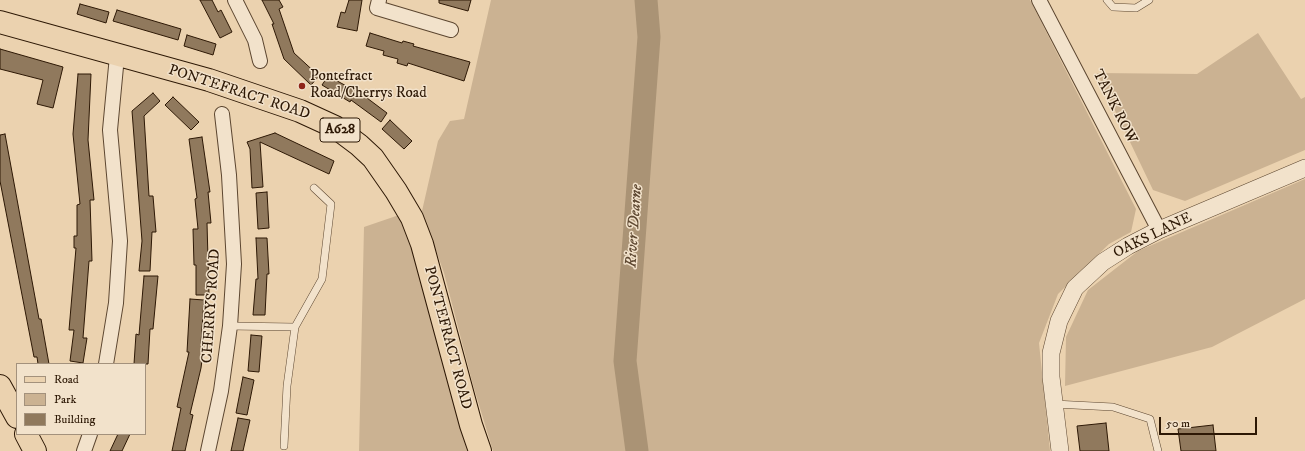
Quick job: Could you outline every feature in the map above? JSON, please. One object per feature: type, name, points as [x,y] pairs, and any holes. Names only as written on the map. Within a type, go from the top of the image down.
[{"type":"main road","name":"PONTEFRACT ROAD","points":[[0,22],[117,56],[209,80],[300,111],[335,127],[373,158],[404,203],[422,244],[470,425],[480,451]]},
{"type":"main road","points":[[0,386],[16,416]]},
{"type":"street","points":[[235,0],[255,40],[260,61]]},
{"type":"street","name":"TANK ROW","points":[[1039,0],[1159,230]]},
{"type":"street","points":[[377,9],[451,30]]},
{"type":"street","points":[[106,363],[116,303],[120,241],[110,130],[117,56]]},
{"type":"street","name":"CHERRYS ROAD","points":[[208,451],[221,391],[230,326],[234,257],[229,175],[222,114]]},
{"type":"street","name":"OAKS LANE","points":[[1060,451],[1051,377],[1051,353],[1059,321],[1075,288],[1103,262],[1128,246],[1159,230],[1305,168]]},
{"type":"street","points":[[0,411],[16,425]]},
{"type":"street","points":[[84,451],[90,435]]},
{"type":"lane","points":[[1107,0],[1113,7],[1136,8],[1150,0]]},
{"type":"lane","points":[[284,446],[286,386],[295,327],[322,279],[331,204],[314,188]]},
{"type":"lane","points":[[230,326],[295,327]]},
{"type":"lane","points":[[1054,404],[1113,407],[1150,419],[1158,451]]},
{"type":"green space","points":[[491,0],[1030,0],[1136,209],[1131,232],[1109,244],[1058,294],[1039,343],[1050,451],[493,451],[473,385],[444,273],[422,211],[438,141],[450,121],[464,119]]},
{"type":"green space","points":[[1258,33],[1301,99],[1305,97],[1305,150],[1185,201],[1153,190],[1097,73],[1197,74]]},
{"type":"green space","points":[[1305,179],[1305,299],[1212,347],[1065,386],[1066,337],[1088,290],[1138,251]]},
{"type":"green space","points":[[402,214],[469,451],[359,451],[364,227]]},
{"type":"building","points":[[200,0],[212,0],[218,12],[221,10],[232,32],[220,38]]},
{"type":"building","points":[[262,0],[279,0],[283,7],[279,9],[294,53],[319,76],[311,85],[284,59],[272,24],[274,24]]},
{"type":"building","points":[[349,0],[362,0],[357,31],[337,27],[341,12],[345,13]]},
{"type":"building","points":[[439,0],[471,0],[468,11],[439,3]]},
{"type":"building","points":[[80,4],[109,12],[106,23],[77,14]]},
{"type":"building","points":[[117,10],[181,29],[178,40],[113,21]]},
{"type":"building","points":[[370,33],[402,43],[403,41],[414,44],[413,46],[470,62],[464,81],[408,63],[407,66],[397,63],[398,59],[383,55],[384,51],[366,46]]},
{"type":"building","points":[[187,35],[216,44],[213,55],[184,46]]},
{"type":"building","points":[[0,49],[63,67],[53,108],[37,104],[43,80],[0,69]]},
{"type":"building","points":[[78,74],[91,74],[88,140],[94,200],[90,200],[92,261],[89,261],[83,338],[87,338],[83,363],[70,361],[74,330],[69,330],[76,248],[74,248],[74,236],[77,236],[77,205],[80,204],[73,134]]},
{"type":"building","points":[[328,76],[363,95],[387,113],[381,122],[351,100],[350,102],[322,85]]},
{"type":"building","points":[[153,93],[160,101],[144,116],[149,196],[153,196],[156,232],[152,232],[150,271],[139,271],[142,241],[132,111]]},
{"type":"building","points":[[173,97],[199,122],[191,130],[165,105]]},
{"type":"building","points":[[390,120],[412,141],[404,149],[382,129]]},
{"type":"building","points":[[275,133],[334,161],[329,174],[260,142],[263,187],[252,188],[250,149],[247,142]]},
{"type":"building","points":[[5,134],[39,319],[41,319],[49,363],[38,363],[37,357],[34,357],[0,181],[0,135]]},
{"type":"building","points":[[202,137],[210,192],[208,192],[211,223],[207,223],[209,295],[196,295],[196,265],[194,265],[193,229],[198,229],[195,199],[197,198],[189,139]]},
{"type":"building","points":[[267,192],[269,228],[258,229],[256,193]]},
{"type":"building","points":[[256,238],[267,238],[269,274],[267,274],[265,315],[253,315],[256,279],[258,279]]},
{"type":"building","points":[[144,276],[158,276],[153,329],[150,329],[148,364],[134,363],[136,334],[139,335]]},
{"type":"building","points":[[190,299],[204,300],[201,343],[204,344],[201,368],[190,414],[193,415],[185,451],[172,451],[181,408],[177,407],[189,352],[187,352]]},
{"type":"building","points":[[251,335],[262,336],[259,372],[248,371]]},
{"type":"building","points":[[243,377],[254,380],[247,415],[236,413]]},
{"type":"building","points":[[238,418],[250,420],[243,451],[231,451]]},
{"type":"building","points":[[1106,423],[1109,451],[1080,451],[1077,426]]},
{"type":"building","points":[[1213,425],[1216,451],[1181,451],[1178,429]]},
{"type":"building","points":[[118,435],[130,435],[122,451],[110,451]]},
{"type":"waterway","name":"River Dearne","points":[[637,451],[625,361],[649,37],[646,0]]},
{"type":"place","name":"Pontefract Road/Cherrys Road","points":[[302,86]]}]
